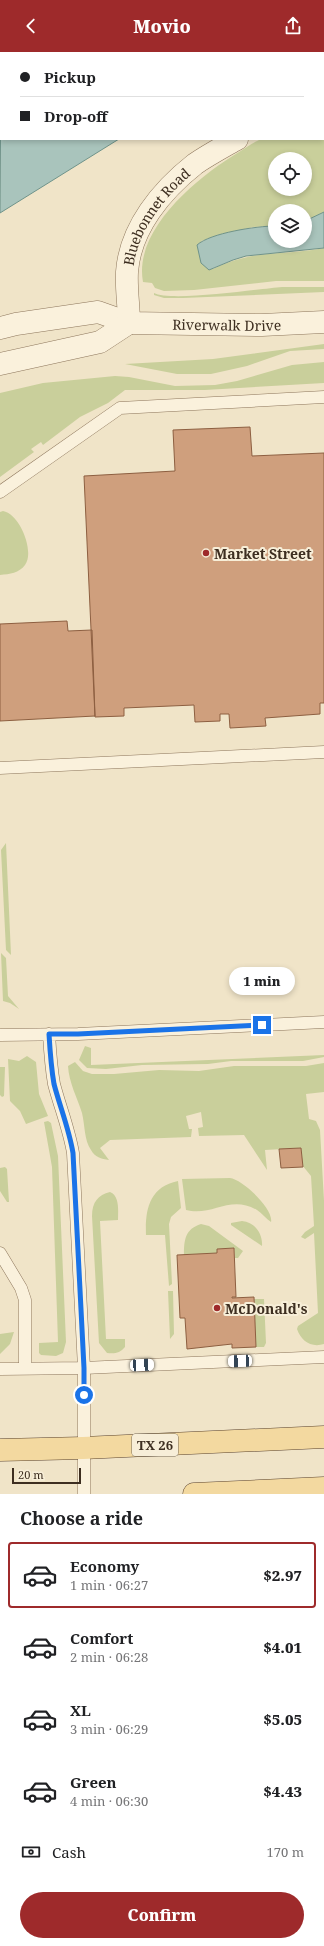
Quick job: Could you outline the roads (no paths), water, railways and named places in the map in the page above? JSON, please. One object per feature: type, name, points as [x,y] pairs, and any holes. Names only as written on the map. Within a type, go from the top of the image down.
[{"type":"main road","name":"TX 26","points":[[0,1450],[83,1448],[324,1437]]},
{"type":"main road","points":[[194,1494],[324,1488]]},
{"type":"street","name":"Bluebonnet Road","points":[[129,323],[127,272],[136,236],[145,220],[160,197],[178,179],[196,164],[235,140]]},
{"type":"street","points":[[0,328],[16,324],[98,312],[129,323]]},
{"type":"street","name":"Riverwalk Drive","points":[[129,323],[262,325],[324,322]]},
{"type":"street","points":[[0,364],[100,342],[129,323]]},
{"type":"lane","points":[[0,492],[120,408],[324,397]]},
{"type":"lane","points":[[0,768],[324,752]]},
{"type":"lane","points":[[0,1035],[78,1034],[324,1022]]},
{"type":"lane","points":[[49,1034],[53,1079],[69,1131],[73,1153],[84,1368],[84,1494]]},
{"type":"lane","points":[[0,1253],[21,1288],[25,1300],[26,1367]]},
{"type":"lane","points":[[0,1368],[84,1368],[324,1357]]},
{"type":"water","points":[[1,140],[117,140],[0,213]]},
{"type":"water","points":[[324,212],[324,248],[246,256],[209,270],[201,263],[197,245],[203,241],[223,234],[257,227],[268,226],[268,248],[312,248],[312,218]]},
{"type":"place","name":"Market Street","points":[[206,553]]},
{"type":"place","name":"McDonald's","points":[[217,1308]]}]
